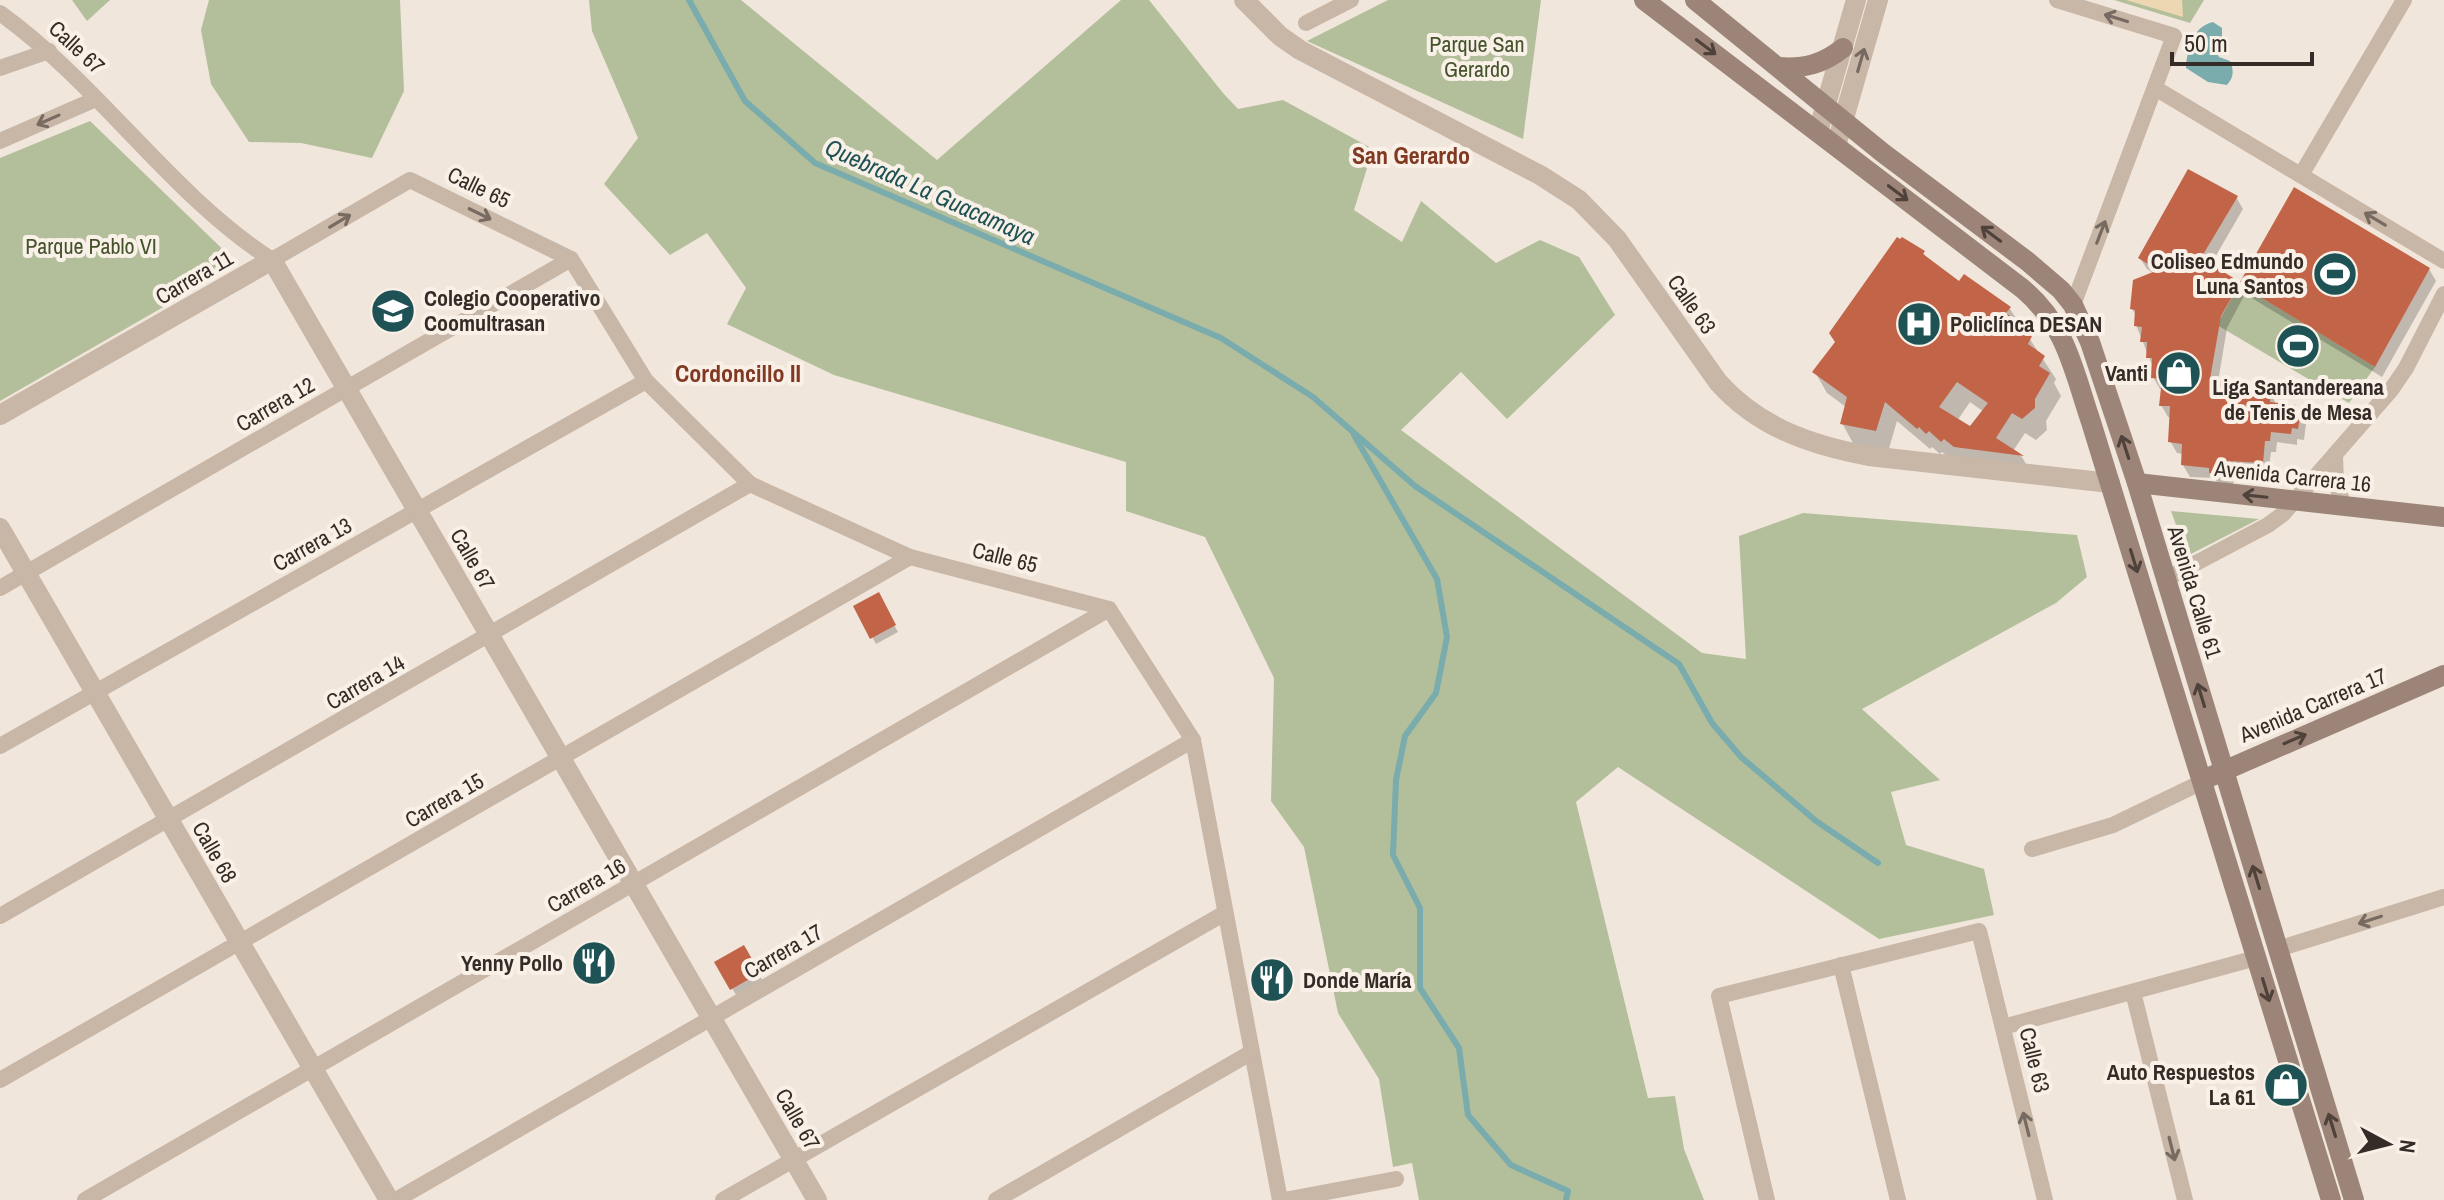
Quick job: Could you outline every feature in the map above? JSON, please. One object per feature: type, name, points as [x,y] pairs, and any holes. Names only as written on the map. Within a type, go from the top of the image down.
[{"type":"main road","points":[[1644,0],[2023,289],[2046,310],[2063,337],[2331,1200]]},
{"type":"main road","name":"Avenida Calle 61","points":[[1695,0],[1843,120],[2047,276],[2073,305],[2100,369],[2137,483],[2354,1200]]},
{"type":"main road","points":[[1779,67],[1809,66],[1843,48]]},
{"type":"main road","name":"Avenida Carrera 16","points":[[2137,483],[2444,517]]},
{"type":"main road","name":"Avenida Carrera 17","points":[[2202,782],[2444,675]]},
{"type":"street","name":"Calle 63","points":[[1244,0],[1280,36],[1342,74],[1540,175],[1579,200],[1617,239],[1718,382],[1754,416],[1778,429],[1834,449],[1869,456],[2110,483]]},
{"type":"street","points":[[1306,23],[1351,0]]},
{"type":"street","points":[[1818,132],[1856,0]]},
{"type":"street","points":[[1836,146],[1878,0]]},
{"type":"street","points":[[2057,0],[2174,36],[2073,305]]},
{"type":"street","points":[[2301,175],[2404,0]]},
{"type":"street","name":"Calle 67","points":[[0,13],[49,51],[217,220],[272,260],[817,1200]]},
{"type":"street","points":[[0,68],[49,51]]},
{"type":"street","points":[[2155,88],[2443,260]]},
{"type":"street","points":[[0,141],[96,99]]},
{"type":"street","name":"Carrera 11","points":[[0,415],[410,180]]},
{"type":"street","name":"Calle 65","points":[[410,180],[571,259],[646,381],[750,484],[910,557],[1109,609]]},
{"type":"street","name":"Carrera 12","points":[[0,588],[571,259]]},
{"type":"street","points":[[2166,579],[2268,525],[2296,500],[2395,384],[2444,294]]},
{"type":"street","name":"Carrera 13","points":[[0,746],[646,381]]},
{"type":"street","points":[[2335,456],[2336,484],[2344,506]]},
{"type":"street","name":"Carrera 14","points":[[0,916],[750,484]]},
{"type":"street","name":"Calle 68","points":[[0,528],[389,1200]]},
{"type":"street","name":"Carrera 15","points":[[0,1080],[910,557]]},
{"type":"street","points":[[1109,609],[1193,740],[1282,1200],[1396,1179]]},
{"type":"street","name":"Carrera 16","points":[[85,1200],[1109,609]]},
{"type":"street","name":"Carrera 17","points":[[396,1200],[1193,740]]},
{"type":"street","points":[[2032,849],[2113,825],[2202,782]]},
{"type":"street","points":[[2278,949],[2444,897]]},
{"type":"street","points":[[723,1200],[1225,913]]},
{"type":"street","name":"Calle 63","points":[[1841,965],[1979,931],[2045,1200]]},
{"type":"street","points":[[2003,1027],[2256,958]]},
{"type":"street","points":[[1767,1200],[1719,996],[1841,965],[1898,1200]]},
{"type":"street","points":[[2133,992],[2185,1200]]},
{"type":"street","points":[[996,1200],[1252,1052]]},
{"type":"green space","points":[[72,0],[110,0],[87,21]]},
{"type":"green space","points":[[209,0],[400,0],[404,91],[372,158],[301,143],[249,142],[211,84],[201,30]]},
{"type":"green space","points":[[589,0],[741,0],[937,160],[1121,0],[1149,0],[1238,109],[1283,100],[1373,149],[1354,210],[1402,242],[1421,201],[1496,263],[1540,240],[1579,257],[1615,315],[1507,419],[1461,372],[1401,430],[1702,653],[1746,659],[1739,536],[1803,513],[2077,535],[2087,577],[2056,603],[1862,709],[1940,780],[1891,792],[1906,845],[1984,869],[1994,915],[1879,939],[1618,767],[1576,802],[1648,1098],[1675,1096],[1684,1149],[1704,1200],[1419,1200],[1412,1163],[1393,1167],[1379,1079],[1338,1013],[1304,847],[1271,801],[1274,678],[1205,537],[1126,511],[1126,462],[834,375],[727,324],[746,288],[707,233],[670,255],[604,184],[638,138],[592,31]]},
{"type":"green space","name":"Parque San Gerardo","points":[[1388,0],[1541,0],[1523,139],[1307,41]]},
{"type":"green space","points":[[2114,0],[2204,0],[2190,23]]},
{"type":"green space","name":"Parque Pablo VI","points":[[90,121],[238,264],[0,401],[0,158]]},
{"type":"green space","name":"Liga Santandereana de Tenis de Mesa","points":[[2239,284],[2375,367],[2349,403],[2217,325]]},
{"type":"green space","points":[[2171,511],[2259,519],[2187,556]]},
{"type":"sand","points":[[2126,0],[2182,0],[2183,17]]},
{"type":"water","points":[[2213,22],[2222,28],[2222,40],[2216,51],[2219,57],[2230,61],[2232,68],[2232,77],[2227,85],[2208,82],[2186,68],[2196,34],[2200,28]]},
{"type":"building","points":[[2188,169],[2238,196],[2201,258],[2240,282],[2294,187],[2430,268],[2375,367],[2239,284],[2221,316],[2210,379],[2271,388],[2270,402],[2296,405],[2295,409],[2301,410],[2298,429],[2292,428],[2291,434],[2271,432],[2270,441],[2265,441],[2263,463],[2228,461],[2227,475],[2209,473],[2209,468],[2181,465],[2182,444],[2168,442],[2170,406],[2159,406],[2162,379],[2151,378],[2152,358],[2146,358],[2147,342],[2140,342],[2142,327],[2134,326],[2135,310],[2130,309],[2133,280],[2158,270],[2138,258]]},
{"type":"building","name":"Policlínca DESAN","points":[[1897,237],[1925,251],[1923,254],[1959,281],[1964,274],[2011,307],[2006,313],[2032,336],[2028,344],[2045,356],[2039,366],[2050,373],[2035,399],[2035,408],[2022,419],[2012,413],[1996,438],[2024,456],[1954,447],[1944,439],[1941,442],[1929,431],[1926,434],[1919,427],[1917,429],[1885,402],[1876,431],[1840,424],[1847,397],[1812,372],[1835,342],[1829,333]],"holes":[[[1957,382],[1988,403],[1970,426],[1939,407]]]},
{"type":"building","points":[[879,592],[896,625],[870,639],[853,606]]},
{"type":"building","points":[[744,945],[760,973],[730,990],[714,962]]},
{"type":"waterway","name":"Quebrada La Guacamaya","points":[[689,0],[745,101],[815,163],[1221,338],[1313,397],[1415,486],[1679,664],[1712,723],[1741,757],[1816,821],[1878,863]]},
{"type":"waterway","points":[[1354,435],[1437,579],[1447,637],[1436,693],[1405,736],[1396,780],[1393,855],[1420,908],[1420,988],[1459,1048],[1468,1115],[1511,1165],[1568,1191],[1566,1200]]},
{"type":"place","name":"Coliseo Edmundo Luna Santos","points":[[2335,274]]},
{"type":"place","name":"Colegio Cooperativo Coomultrasan","points":[[393,311]]},
{"type":"place","name":"Policlínca DESAN","points":[[1919,324]]},
{"type":"place","name":"Liga Santandereana de Tenis de Mesa","points":[[2298,346]]},
{"type":"place","name":"Vanti","points":[[2179,373]]},
{"type":"place","name":"Yenny Pollo","points":[[594,963]]},
{"type":"place","name":"Donde María","points":[[1272,980]]},
{"type":"place","name":"Auto Respuestos La 61","points":[[2286,1085]]},
{"type":"district","name":"San Gerardo","points":[[1411,156]]},
{"type":"district","name":"Cordoncillo II","points":[[738,374]]}]
